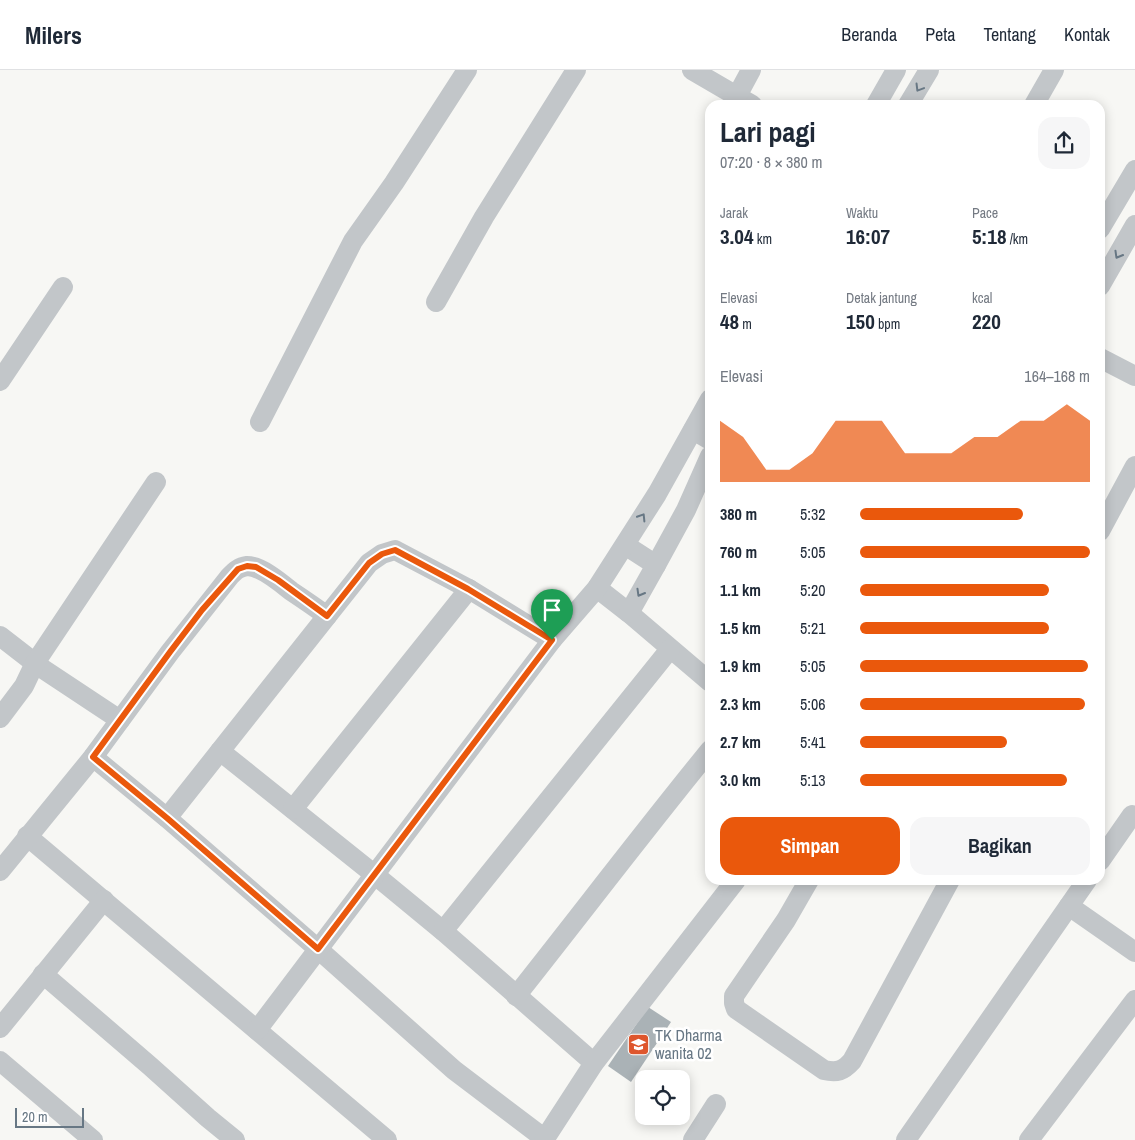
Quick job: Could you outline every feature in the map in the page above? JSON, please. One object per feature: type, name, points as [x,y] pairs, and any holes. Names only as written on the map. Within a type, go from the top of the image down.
[{"type":"street","points":[[260,422],[353,241],[394,183],[466,70]]},
{"type":"street","points":[[436,302],[484,217],[576,70]]},
{"type":"street","points":[[692,70],[742,100]]},
{"type":"street","points":[[744,100],[751,70]]},
{"type":"street","points":[[879,100],[896,70]]},
{"type":"street","points":[[911,100],[930,70]]},
{"type":"street","points":[[1037,100],[1054,70]]},
{"type":"street","points":[[1105,221],[1135,170]]},
{"type":"street","points":[[1105,277],[1135,225]]},
{"type":"street","points":[[0,382],[64,287]]},
{"type":"street","points":[[1105,361],[1135,376]]},
{"type":"street","points":[[257,1030],[552,640],[597,588],[657,494],[702,435],[705,422]]},
{"type":"street","points":[[1105,523],[1135,466]]},
{"type":"street","points":[[629,613],[686,510],[705,467]]},
{"type":"street","points":[[0,718],[24,686],[35,663],[156,482]]},
{"type":"street","points":[[657,494],[686,510]]},
{"type":"street","points":[[624,545],[656,565]]},
{"type":"street","points":[[167,818],[369,563],[382,554],[395,550],[468,589],[552,640]]},
{"type":"street","points":[[0,871],[93,757],[202,610],[238,569],[247,566],[256,567],[278,580],[327,616]]},
{"type":"street","points":[[597,588],[705,678]]},
{"type":"street","points":[[293,809],[468,589]]},
{"type":"street","points":[[0,636],[35,663],[120,720]]},
{"type":"street","points":[[443,931],[670,649]]},
{"type":"street","points":[[220,751],[375,874],[594,1063]]},
{"type":"street","points":[[516,996],[705,756]]},
{"type":"street","points":[[93,757],[167,818],[454,1070],[545,1140],[594,1063],[732,885]]},
{"type":"street","points":[[1105,854],[1134,814]]},
{"type":"street","points":[[28,836],[386,1140]]},
{"type":"street","points":[[806,885],[786,920],[734,996],[734,1003],[736,1010],[824,1070],[832,1072],[846,1068],[852,1061],[947,885]]},
{"type":"street","points":[[907,1140],[1084,885]]},
{"type":"street","points":[[0,1028],[104,900]]},
{"type":"street","points":[[1069,906],[1135,952]]},
{"type":"street","points":[[43,974],[235,1140]]},
{"type":"street","points":[[1029,1140],[1135,1000]]},
{"type":"street","points":[[0,1061],[93,1140]]},
{"type":"street","points":[[693,1140],[716,1104]]},
{"type":"building","name":"TK Dharma wanita 02","points":[[648,1007],[671,1022],[639,1070],[635,1070],[635,1076],[631,1082],[608,1066]]},
{"type":"place","name":"TK Dharma wanita 02","points":[[639,1044]]},
{"type":"route","points":[[395,550],[468,589],[552,640],[318,949],[167,818],[93,757],[202,610],[234,572],[247,566],[256,567],[278,580],[327,616],[369,563],[382,554],[395,550]]}]
